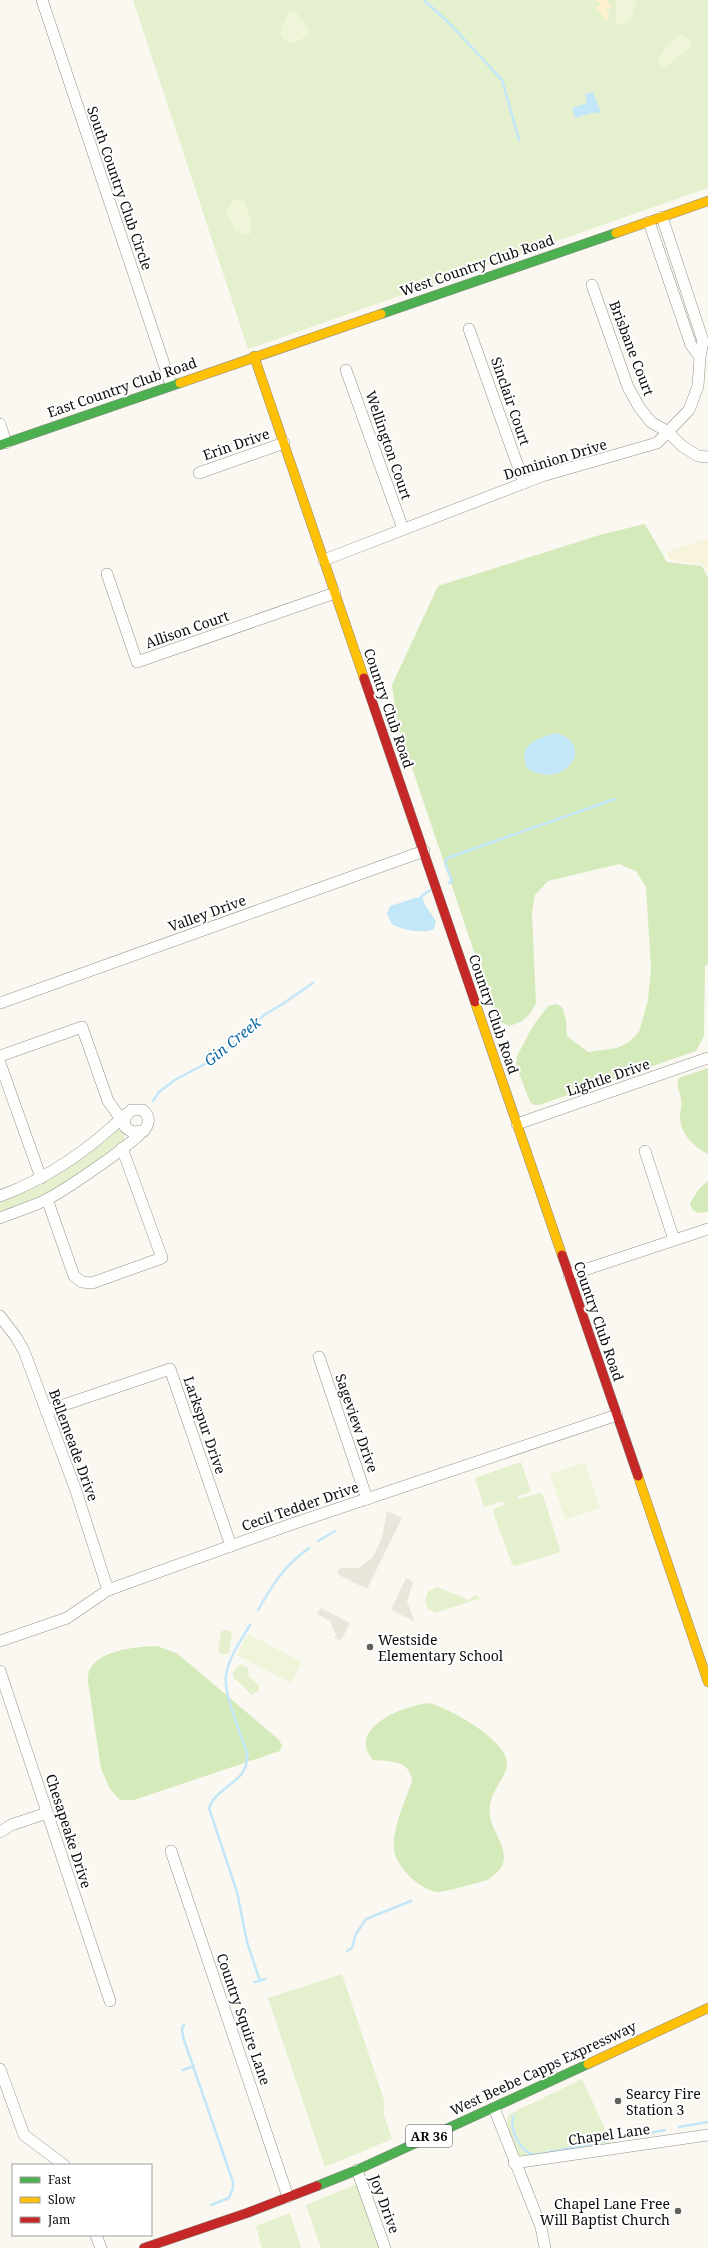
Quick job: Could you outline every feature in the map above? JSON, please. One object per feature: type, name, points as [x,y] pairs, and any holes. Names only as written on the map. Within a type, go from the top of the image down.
[{"type":"street","name":"South Country Club Circle","points":[[42,0],[171,385]]},
{"type":"street","name":"West Country Club Road","points":[[254,356],[645,223],[708,200]]},
{"type":"street","name":"Dominion Drive","points":[[324,560],[542,476],[637,451],[657,443],[668,432],[689,410],[696,395],[703,341],[662,217]]},
{"type":"street","points":[[645,223],[660,275],[671,288],[691,345],[700,357]]},
{"type":"street","name":"Brisbane Court","points":[[592,285],[631,394],[639,407],[651,422],[668,432],[682,446],[698,456],[708,457]]},
{"type":"street","name":"Sinclair Court","points":[[469,329],[524,483]]},
{"type":"street","name":"East Country Club Road","points":[[3,444],[254,356]]},
{"type":"street","name":"Country Club Road","points":[[254,356],[708,1682]]},
{"type":"street","name":"Wellington Court","points":[[346,370],[403,530]]},
{"type":"street","points":[[0,424],[3,444]]},
{"type":"street","name":"Erin Drive","points":[[198,473],[284,443]]},
{"type":"street","name":"Allison Court","points":[[107,574],[137,662],[335,594]]},
{"type":"street","name":"Valley Drive","points":[[0,1004],[424,851]]},
{"type":"street","points":[[0,1056],[82,1027],[108,1101],[124,1115],[126,1127],[132,1132],[144,1131]]},
{"type":"street","name":"Lightle Drive","points":[[517,1124],[708,1058]]},
{"type":"street","points":[[0,1063],[41,1178]]},
{"type":"street","points":[[0,1196],[41,1178],[78,1155],[124,1115],[135,1109],[146,1113],[149,1120],[144,1131],[122,1148],[47,1200],[0,1218]]},
{"type":"street","points":[[47,1200],[74,1276],[82,1282],[92,1283],[162,1258],[122,1148]]},
{"type":"street","points":[[644,1150],[674,1240]]},
{"type":"street","points":[[569,1275],[708,1229]]},
{"type":"street","name":"Bellemeade Drive","points":[[0,1316],[22,1348],[75,1488],[108,1590]]},
{"type":"street","name":"Sageview Drive","points":[[319,1357],[367,1499]]},
{"type":"street","name":"Larkspur Drive","points":[[46,1411],[170,1369],[230,1546]]},
{"type":"street","name":"Cecil Tedder Drive","points":[[0,1641],[67,1618],[108,1590],[230,1546],[617,1415]]},
{"type":"street","name":"Chesapeake Drive","points":[[0,1671],[110,2001]]},
{"type":"street","points":[[0,1832],[11,1825],[47,1813]]},
{"type":"street","name":"Country Squire Lane","points":[[171,1851],[288,2197]]},
{"type":"street","name":"West Beebe Capps Expressway","points":[[144,2248],[288,2197],[357,2170],[708,2008]]},
{"type":"street","points":[[0,2069],[24,2135],[63,2164]]},
{"type":"street","points":[[494,2108],[514,2163],[541,2227],[545,2248]]},
{"type":"street","name":"Chapel Lane","points":[[514,2163],[708,2135]]},
{"type":"street","name":"Joy Drive","points":[[357,2170],[385,2248]]},
{"type":"street","points":[[96,2236],[101,2248]]},
{"type":"shaded area","points":[[708,538],[708,574],[704,565],[670,560],[666,552]]},
{"type":"shaded area","points":[[387,1511],[402,1518],[367,1589],[337,1574],[340,1568],[359,1568],[373,1557],[382,1538]]},
{"type":"shaded area","points":[[406,1578],[413,1582],[407,1602],[415,1622],[391,1610]]},
{"type":"shaded area","points":[[321,1608],[350,1623],[341,1641],[334,1637],[336,1635],[330,1621],[317,1614]]},
{"type":"green space","points":[[133,0],[708,0],[708,188],[248,349]]},
{"type":"green space","points":[[616,0],[636,0],[633,14],[623,25],[617,24],[616,21]]},
{"type":"green space","points":[[292,10],[297,13],[309,31],[309,34],[294,44],[283,39],[280,33],[289,11]]},
{"type":"green space","points":[[681,34],[691,41],[690,48],[663,69],[658,62],[661,54],[673,40]]},
{"type":"green space","points":[[239,199],[245,202],[252,223],[250,234],[245,235],[236,231],[226,213],[233,201]]},
{"type":"green space","points":[[645,524],[667,562],[702,566],[708,578],[708,964],[705,966],[704,1036],[696,1051],[539,1105],[534,1105],[530,1102],[516,1065],[517,1056],[533,1026],[548,1006],[556,1004],[562,1007],[566,1020],[567,1036],[588,1052],[617,1048],[629,1042],[639,1032],[648,1000],[651,968],[646,887],[636,871],[619,864],[548,881],[535,895],[532,913],[536,1003],[529,1015],[519,1023],[509,1026],[497,1020],[397,723],[392,685],[438,586],[603,534]],"holes":[[[556,733],[568,739],[574,747],[575,756],[571,764],[563,771],[553,774],[540,774],[527,768],[549,735]]]},
{"type":"green space","points":[[708,1068],[708,1154],[693,1144],[683,1129],[680,1118],[681,1099],[677,1083],[679,1078]]},
{"type":"green space","points":[[120,1129],[124,1131],[125,1139],[93,1164],[42,1197],[0,1214],[0,1200]]},
{"type":"green space","points":[[708,1181],[708,1212],[697,1213],[692,1209],[690,1203],[699,1189]]},
{"type":"green space","points":[[521,1462],[531,1492],[517,1496],[518,1499],[539,1493],[543,1495],[560,1550],[558,1553],[515,1566],[512,1564],[493,1512],[495,1508],[504,1505],[503,1501],[484,1507],[475,1478]]},
{"type":"green space","points":[[585,1462],[600,1508],[565,1520],[550,1474]]},
{"type":"green space","points":[[437,1587],[469,1600],[475,1595],[481,1598],[435,1613],[428,1609],[425,1601],[428,1591]]},
{"type":"green space","points":[[224,1630],[230,1631],[232,1634],[229,1653],[223,1655],[218,1651],[221,1632]]},
{"type":"green space","points":[[248,1634],[302,1662],[291,1683],[237,1655]]},
{"type":"green space","points":[[157,1646],[176,1653],[278,1739],[282,1745],[280,1751],[134,1800],[120,1800],[110,1789],[101,1769],[88,1675],[95,1662],[111,1653],[130,1648]]},
{"type":"green space","points":[[240,1664],[248,1668],[249,1677],[259,1685],[259,1690],[252,1695],[233,1677],[233,1672]]},
{"type":"green space","points":[[428,1703],[462,1718],[487,1735],[497,1744],[504,1754],[507,1763],[504,1775],[491,1799],[490,1807],[491,1822],[504,1855],[501,1868],[487,1880],[440,1892],[430,1890],[416,1882],[404,1870],[395,1856],[395,1833],[412,1782],[408,1769],[404,1765],[398,1763],[373,1760],[367,1748],[367,1738],[372,1729],[381,1721],[392,1714],[405,1709]]},
{"type":"green space","points":[[342,1974],[384,2100],[384,2115],[392,2139],[325,2167],[268,1998]]},
{"type":"green space","points":[[582,2079],[613,2146],[522,2159],[514,2150],[508,2137],[506,2124],[510,2114]]},
{"type":"green space","points":[[359,2183],[382,2248],[321,2248],[306,2205]]},
{"type":"green space","points":[[290,2213],[301,2248],[262,2248],[256,2226]]},
{"type":"sand","points":[[596,0],[607,0],[611,7],[607,10],[610,16],[608,19],[604,20],[601,13],[597,10],[597,6],[601,4]]},
{"type":"water","points":[[593,92],[601,112],[596,114],[595,112],[575,118],[572,108],[587,103],[585,94]]},
{"type":"water","points":[[556,733],[568,739],[574,747],[575,756],[571,764],[563,771],[553,774],[540,774],[527,768],[525,754],[527,748],[536,740]]},
{"type":"water","points":[[422,896],[425,905],[436,921],[434,929],[413,931],[392,924],[387,914],[390,906]]},
{"type":"waterway","points":[[424,0],[451,25],[502,80],[519,140]]},
{"type":"waterway","points":[[449,883],[452,881],[445,863],[447,858],[615,799]]},
{"type":"waterway","points":[[422,896],[430,890]]},
{"type":"waterway","name":"Gin Creek","points":[[153,1101],[159,1092],[175,1080],[212,1060],[226,1050],[264,1015],[313,983]]},
{"type":"waterway","points":[[318,1541],[335,1531]]},
{"type":"waterway","points":[[258,1610],[280,1576],[300,1555],[309,1548]]},
{"type":"waterway","points":[[250,1625],[236,1649],[226,1675],[227,1692],[247,1753],[247,1763],[238,1778],[213,1800],[209,1808],[237,1892],[247,1942],[260,1981]]},
{"type":"waterway","points":[[347,1951],[352,1948],[356,1934],[366,1919],[411,1901]]},
{"type":"waterway","points":[[255,1982],[265,1979]]},
{"type":"waterway","points":[[184,2025],[182,2028],[183,2037],[233,2182],[233,2188],[229,2198],[211,2205]]},
{"type":"waterway","points":[[183,2070],[194,2066]]},
{"type":"waterway","points":[[514,2116],[513,2128],[517,2140],[525,2150],[535,2155],[621,2138]]},
{"type":"waterway","points":[[679,2127],[708,2122]]},
{"type":"waterway","points":[[639,2135],[665,2130]]},
{"type":"traffic: fast","points":[[381,314],[616,233]]},
{"type":"traffic: fast","points":[[0,445],[180,383]]},
{"type":"traffic: fast","points":[[317,2186],[357,2170],[588,2064]]},
{"type":"traffic: slow","points":[[616,233],[708,201]]},
{"type":"traffic: slow","points":[[180,383],[381,314]]},
{"type":"traffic: slow","points":[[254,356],[364,678]]},
{"type":"traffic: slow","points":[[475,1002],[562,1255]]},
{"type":"traffic: slow","points":[[638,1476],[708,1682]]},
{"type":"traffic: slow","points":[[588,2064],[708,2008]]},
{"type":"traffic: jam","points":[[364,678],[475,1002]]},
{"type":"traffic: jam","points":[[562,1255],[638,1476]]},
{"type":"traffic: jam","points":[[144,2248],[247,2213],[317,2186]]},
{"type":"place","name":"Westside Elementary School","points":[[370,1647]]},
{"type":"place","name":"Searcy Fire Station 3","points":[[618,2101]]},
{"type":"place","name":"Chapel Lane Free Will Baptist Church","points":[[678,2211]]}]
